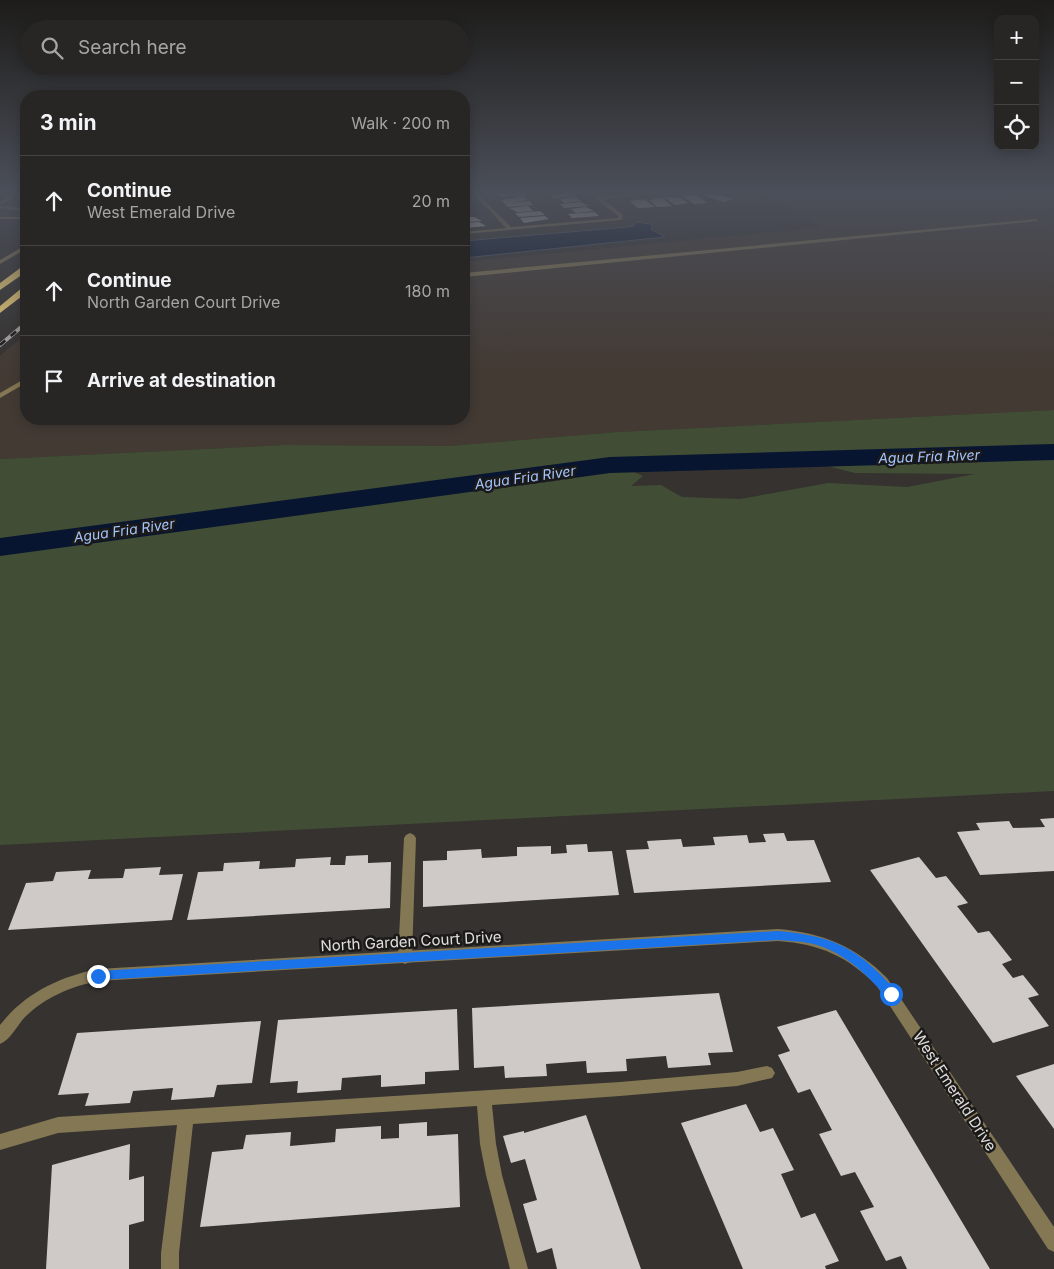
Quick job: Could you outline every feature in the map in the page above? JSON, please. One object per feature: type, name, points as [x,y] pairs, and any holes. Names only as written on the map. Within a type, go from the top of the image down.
[{"type":"highway","points":[[0,287],[20,272]]},
{"type":"highway","points":[[0,310],[20,294]]},
{"type":"street","points":[[0,262],[19,251]]},
{"type":"street","points":[[470,274],[711,251]]},
{"type":"street","points":[[0,396],[20,384]]},
{"type":"street","points":[[405,958],[410,838]]},
{"type":"street","name":"North Garden Court Drive","points":[[0,1036],[12,1020],[28,1004],[59,985],[78,979],[98,976],[778,935],[810,938],[843,950]]},
{"type":"street","name":"West Emerald Drive","points":[[843,950],[870,970],[891,994],[1054,1242]]},
{"type":"street","points":[[0,1142],[58,1125],[484,1099],[737,1079],[768,1073]]},
{"type":"street","points":[[484,1099],[488,1144],[494,1175],[518,1269]]},
{"type":"street","points":[[170,1269],[170,1253],[186,1118]]},
{"type":"shaded area","points":[[574,251],[1054,251],[1054,410],[618,432],[449,446],[285,445],[0,459],[0,356],[20,339],[20,425],[470,425],[470,261]]},
{"type":"green space","points":[[1054,410],[1054,791],[0,845],[0,459],[285,445],[449,446],[618,432]],"holes":[[[784,455],[855,473],[975,474],[907,487],[828,483],[740,499],[682,497],[661,485],[631,486],[643,476],[634,472],[623,472],[620,462]]]},
{"type":"water","points":[[470,251],[529,251],[470,257]]},
{"type":"building","points":[[1054,818],[1054,871],[980,875],[957,832],[980,830],[976,823],[1009,821],[1013,828],[1045,827],[1040,819]]},
{"type":"building","points":[[784,833],[787,841],[814,840],[831,882],[634,893],[626,850],[649,849],[647,841],[681,839],[683,847],[715,845],[713,837],[747,835],[749,843],[766,842],[763,834]]},
{"type":"building","points":[[587,844],[588,852],[612,851],[619,895],[423,907],[423,861],[447,860],[447,851],[481,849],[482,858],[517,856],[517,847],[551,846],[551,854],[567,853],[566,845]]},
{"type":"building","points":[[368,855],[368,863],[391,862],[390,908],[187,920],[198,872],[223,871],[224,863],[260,861],[259,869],[295,867],[296,859],[331,857],[330,865],[345,865],[346,856]]},
{"type":"building","points":[[919,857],[936,878],[946,876],[968,903],[957,906],[978,933],[989,931],[1012,960],[1002,964],[1013,978],[1023,975],[1039,995],[1028,998],[1049,1026],[993,1043],[870,870]]},
{"type":"building","points":[[161,867],[159,875],[183,874],[172,920],[8,930],[26,883],[53,881],[56,872],[91,870],[88,879],[123,878],[125,869]]},
{"type":"building","points":[[719,993],[733,1052],[708,1053],[711,1065],[668,1068],[666,1056],[626,1059],[627,1071],[587,1073],[586,1061],[546,1064],[547,1076],[505,1078],[504,1066],[474,1068],[472,1008]]},
{"type":"building","points":[[457,1009],[459,1070],[425,1072],[425,1084],[381,1087],[381,1075],[342,1078],[341,1090],[297,1093],[298,1081],[270,1083],[278,1020]]},
{"type":"building","points":[[836,1010],[990,1269],[907,1269],[901,1256],[886,1261],[860,1211],[874,1207],[855,1172],[841,1176],[819,1134],[832,1130],[810,1089],[798,1093],[778,1055],[790,1051],[777,1027]]},
{"type":"building","points":[[261,1021],[252,1083],[217,1085],[214,1097],[171,1100],[173,1088],[133,1091],[130,1103],[85,1106],[89,1093],[58,1095],[77,1033]]},
{"type":"building","points":[[1054,1064],[1054,1129],[1016,1076]]},
{"type":"building","points":[[746,1104],[760,1132],[773,1128],[794,1170],[781,1174],[801,1218],[815,1213],[839,1261],[825,1266],[826,1269],[743,1269],[681,1123]]},
{"type":"building","points":[[586,1115],[641,1269],[557,1269],[552,1248],[537,1253],[523,1204],[537,1200],[525,1159],[511,1163],[503,1136],[524,1131],[524,1133]]},
{"type":"building","points":[[427,1122],[427,1136],[458,1134],[460,1207],[200,1227],[212,1152],[243,1149],[246,1135],[291,1132],[290,1146],[335,1142],[336,1129],[381,1126],[381,1139],[399,1138],[399,1124]]},
{"type":"building","points":[[130,1144],[129,1180],[144,1176],[144,1221],[129,1225],[129,1269],[46,1269],[52,1165]]},
{"type":"waterway","name":"Agua Fria River","points":[[0,547],[610,465],[1054,452]]},
{"type":"railway","points":[[0,345],[20,328]]},
{"type":"route","points":[[98,976],[778,935],[810,938],[843,950],[870,970],[891,994]]}]
